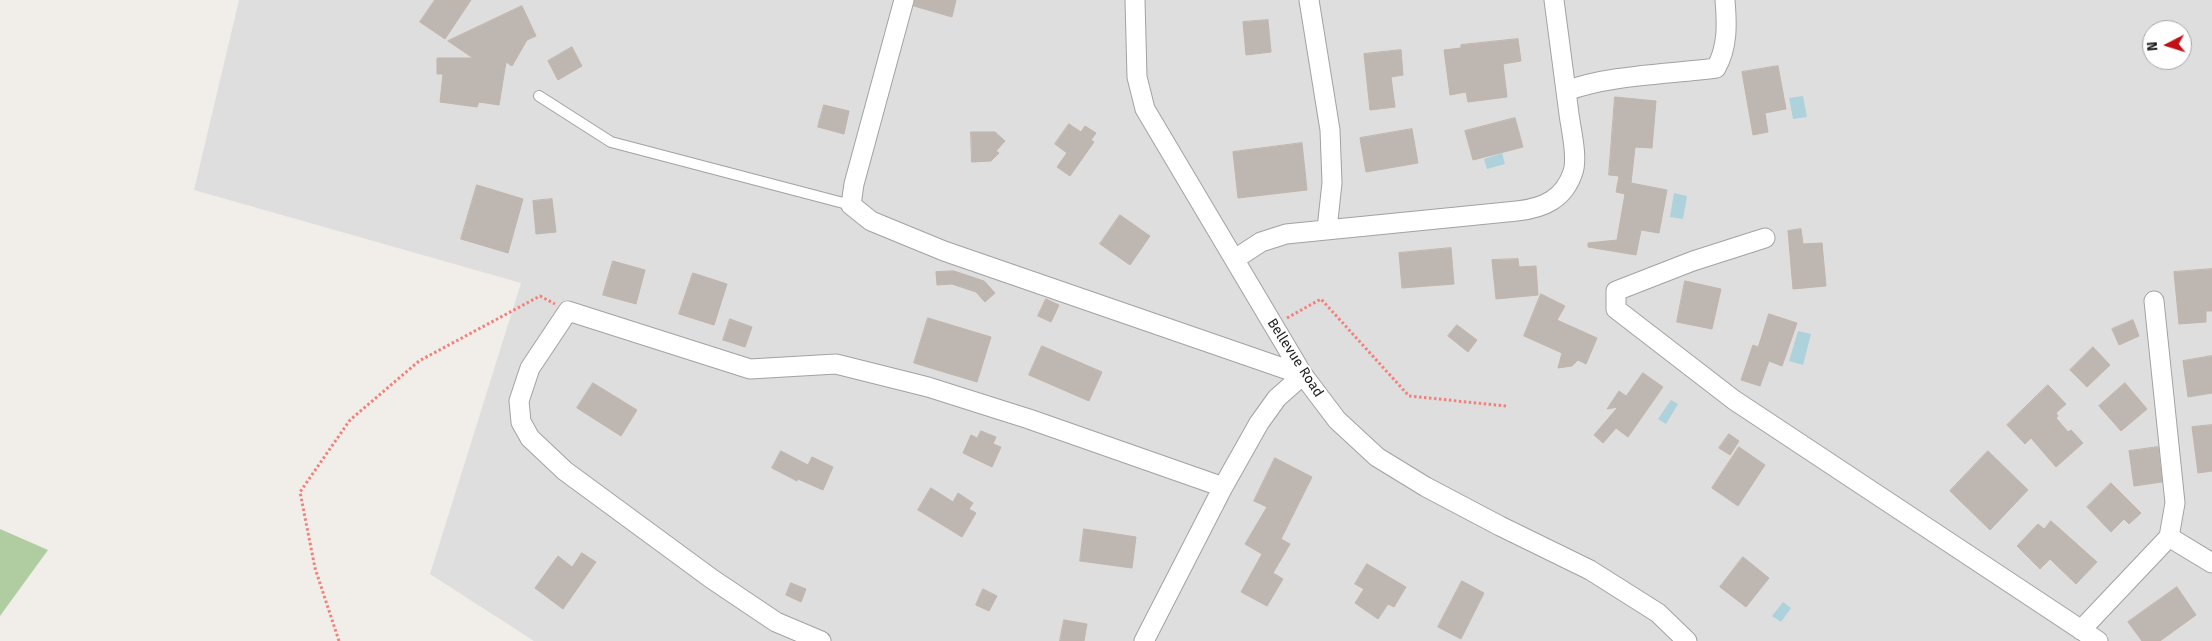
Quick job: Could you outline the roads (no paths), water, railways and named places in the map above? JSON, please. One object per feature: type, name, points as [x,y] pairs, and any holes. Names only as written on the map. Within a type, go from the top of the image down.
[{"type":"street","points":[[904,0],[854,184],[851,206],[871,221],[944,251],[1303,375],[1272,404],[1259,423],[1223,487],[1144,641]]},
{"type":"street","name":"Bellevue Road","points":[[1135,0],[1137,76],[1145,109],[1303,375],[1337,420],[1377,457],[1426,487],[1590,570],[1658,613],[1687,641]]},
{"type":"street","points":[[1309,0],[1330,130],[1332,183],[1327,229]]},
{"type":"street","points":[[1235,259],[1261,242],[1286,234],[1518,211],[1537,208],[1556,198],[1567,184],[1574,170],[1574,144],[1554,0]]},
{"type":"street","points":[[1567,91],[1580,86],[1716,68],[1722,57],[1727,27],[1725,0]]},
{"type":"street","points":[[1765,238],[1693,261],[1616,291],[1616,309],[1734,400],[2098,641]]},
{"type":"street","points":[[2081,630],[2170,537],[2175,502],[2154,301]]},
{"type":"street","points":[[821,641],[776,622],[712,579],[565,470],[530,438],[521,422],[519,402],[530,368],[568,311],[750,369],[836,364],[928,387],[1029,419],[1223,487]]},
{"type":"street","points":[[2170,537],[2212,563]]},
{"type":"lane","points":[[540,96],[611,142],[851,206]]},
{"type":"water","points":[[1803,96],[1807,117],[1793,119],[1789,98]]},
{"type":"water","points":[[1502,153],[1505,164],[1487,169],[1484,159]]},
{"type":"water","points":[[1674,193],[1687,196],[1683,219],[1670,217]]},
{"type":"water","points":[[1798,331],[1811,334],[1803,365],[1789,361]]},
{"type":"water","points":[[1671,400],[1678,404],[1666,424],[1658,419]]},
{"type":"water","points":[[1783,602],[1791,608],[1781,622],[1772,616]]}]
